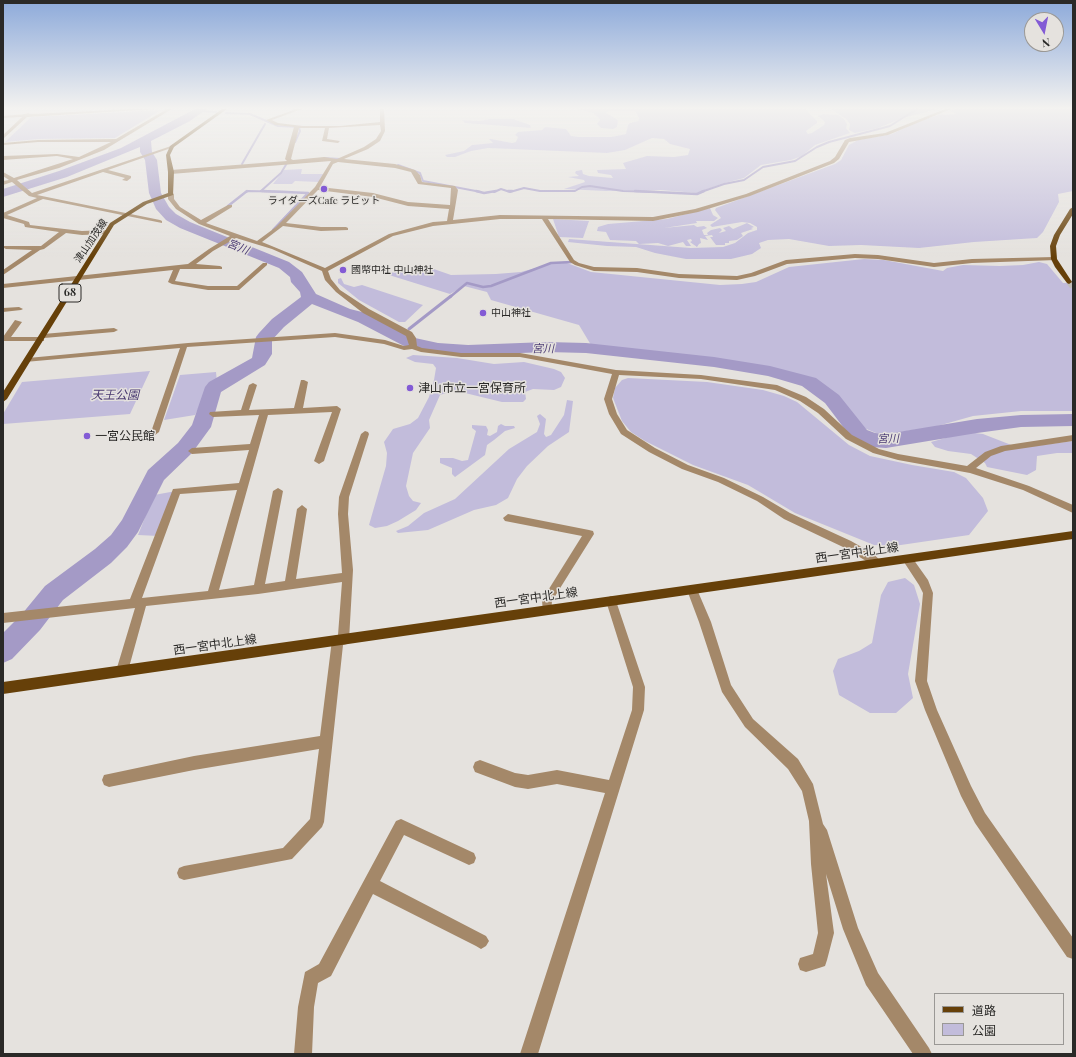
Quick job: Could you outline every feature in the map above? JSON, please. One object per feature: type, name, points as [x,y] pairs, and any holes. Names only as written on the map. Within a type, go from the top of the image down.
[{"type":"main road","points":[[169,158],[171,172],[170,194]]},
{"type":"main road","name":"津山加茂線","points":[[3,399],[6,391],[28,360],[112,224],[124,215],[150,200],[170,194]]},
{"type":"main road","points":[[1069,282],[1054,259],[1053,246],[1056,235],[1073,209]]},
{"type":"main road","name":"西一宮中北上線","points":[[3,688],[1073,535]]},
{"type":"street","points":[[3,183],[15,181],[79,158]]},
{"type":"street","points":[[31,195],[72,182],[133,158]]},
{"type":"street","points":[[288,158],[291,162]]},
{"type":"street","points":[[325,270],[390,234],[416,228],[450,222],[500,217],[544,219],[653,219],[696,211],[748,194],[832,162],[837,158]]},
{"type":"street","points":[[259,242],[282,224],[317,188],[329,166],[337,159]]},
{"type":"street","points":[[171,172],[337,159],[394,166],[413,171],[420,182]]},
{"type":"street","points":[[388,170],[394,166]]},
{"type":"street","points":[[103,170],[129,177],[125,180]]},
{"type":"street","points":[[3,174],[15,181],[31,195],[160,222]]},
{"type":"street","points":[[3,216],[72,182]]},
{"type":"street","points":[[415,186],[420,182],[453,187],[455,190],[451,207],[450,222]]},
{"type":"street","points":[[437,190],[442,185]]},
{"type":"street","points":[[317,188],[360,192],[408,204],[451,207]]},
{"type":"street","points":[[170,194],[171,199],[178,208],[202,223],[235,236],[259,242],[325,270]]},
{"type":"street","points":[[202,223],[230,206]]},
{"type":"street","points":[[3,216],[27,223],[27,226],[64,231],[107,232]]},
{"type":"street","points":[[544,219],[572,261],[577,264],[594,269],[637,270],[679,276],[737,278],[753,275],[786,262],[855,256],[878,257],[934,265],[972,261],[1054,259]]},
{"type":"street","points":[[282,224],[346,229]]},
{"type":"street","points":[[6,247],[42,248],[64,231]]},
{"type":"street","points":[[190,266],[235,236]]},
{"type":"street","points":[[3,273],[38,248]]},
{"type":"street","points":[[177,268],[171,282],[208,288],[239,288],[265,264]]},
{"type":"street","points":[[3,286],[190,266],[220,268]]},
{"type":"street","points":[[325,270],[328,280],[338,291],[366,310],[409,334],[412,344],[421,350],[461,355],[520,355],[575,366],[616,372],[701,377],[777,388],[803,399],[821,411],[849,437],[876,451],[898,457],[971,470],[1026,488],[1073,509]]},
{"type":"street","points":[[3,310],[19,309]]},
{"type":"street","points":[[4,339],[18,322]]},
{"type":"street","points":[[4,339],[114,330]]},
{"type":"street","points":[[28,360],[184,346],[335,335],[385,342],[404,348],[412,344]]},
{"type":"street","points":[[155,432],[184,346]]},
{"type":"street","points":[[616,372],[608,399],[613,414],[624,432],[652,450],[685,466],[721,480],[760,499],[786,516],[847,544],[868,556],[876,563]]},
{"type":"street","points":[[298,410],[304,382]]},
{"type":"street","points":[[244,412],[253,385]]},
{"type":"street","points":[[214,414],[337,409],[319,461]]},
{"type":"street","points":[[212,595],[264,412]]},
{"type":"street","points":[[184,873],[287,854],[317,822],[325,742],[341,640],[348,570],[343,514],[344,497],[365,434]]},
{"type":"street","points":[[971,470],[972,466],[988,454],[1004,448],[1073,438]]},
{"type":"street","points":[[192,451],[255,447]]},
{"type":"street","points":[[122,671],[138,602],[176,491],[244,486]]},
{"type":"street","points":[[258,590],[278,490]]},
{"type":"street","points":[[290,585],[302,508]]},
{"type":"street","points":[[508,518],[589,534],[548,600],[546,610]]},
{"type":"street","points":[[907,559],[924,583],[928,593],[921,681],[931,710],[966,791],[980,818],[1073,951]]},
{"type":"street","points":[[3,618],[258,590],[347,577]]},
{"type":"street","points":[[692,590],[705,622],[726,688],[749,723],[793,764],[808,789],[816,821],[851,930],[872,979],[923,1054]]},
{"type":"street","points":[[529,1054],[638,710],[639,687],[611,601]]},
{"type":"street","points":[[109,780],[194,763],[325,742]]},
{"type":"street","points":[[480,767],[515,780],[528,782],[557,777],[614,788]]},
{"type":"street","points":[[806,964],[818,960],[826,933],[818,864],[816,821]]},
{"type":"street","points":[[303,1054],[306,1007],[311,978],[325,970],[401,826],[469,858]]},
{"type":"street","points":[[370,884],[480,941]]},
{"type":"green space","points":[[639,158],[796,158],[761,165],[744,178],[721,184],[697,193],[660,190],[606,191],[564,189],[585,182],[584,180],[568,177],[579,176],[575,173],[576,171],[582,170],[583,174],[589,176],[613,178],[611,175],[598,173],[597,170],[626,169],[623,163]]},
{"type":"green space","points":[[842,158],[1073,158],[1073,191],[1058,194],[1059,202],[1043,232],[1037,238],[974,242],[919,248],[861,245],[829,246],[789,239],[768,240],[759,243],[761,248],[752,254],[731,259],[686,259],[655,253],[636,247],[568,242],[569,239],[691,248],[723,247],[735,243],[748,233],[757,230],[757,227],[750,223],[742,222],[712,227],[710,225],[721,218],[715,210],[716,208],[835,164]]},
{"type":"green space","points":[[302,169],[301,174],[324,174],[319,182],[295,181],[292,184],[273,184],[284,170]]},
{"type":"green space","points":[[710,208],[713,215],[718,218],[714,221],[696,221],[697,223],[664,228],[694,225],[697,227],[704,226],[707,228],[702,230],[704,235],[708,235],[707,233],[711,230],[720,228],[722,230],[719,233],[726,231],[723,228],[729,226],[733,229],[747,223],[754,227],[751,228],[753,229],[741,233],[743,236],[737,240],[729,241],[729,243],[725,243],[725,245],[716,245],[710,237],[713,237],[712,235],[705,236],[708,240],[700,238],[701,243],[697,247],[690,242],[692,241],[691,239],[687,240],[691,246],[686,246],[683,242],[668,246],[658,243],[639,244],[636,241],[610,240],[606,232],[597,231],[598,227],[608,224],[667,219]]},
{"type":"green space","points":[[553,219],[589,221],[583,238],[559,237]]},
{"type":"green space","points":[[864,259],[884,260],[943,271],[947,268],[963,265],[1000,266],[1023,265],[1039,262],[1047,264],[1063,283],[1073,283],[1073,411],[1021,411],[973,416],[934,427],[886,434],[876,433],[857,425],[832,393],[816,383],[759,366],[599,349],[591,345],[579,325],[491,300],[487,292],[464,286],[450,294],[389,275],[389,273],[428,267],[451,275],[496,274],[521,272],[557,262],[567,263],[591,272],[720,285],[756,282],[789,267]]},
{"type":"green space","points":[[341,278],[344,284],[354,287],[362,285],[423,305],[405,322],[399,322],[359,300],[338,283],[338,279]]},
{"type":"green space","points":[[413,355],[457,358],[494,364],[524,362],[554,369],[561,372],[565,378],[561,387],[554,390],[533,389],[525,392],[526,399],[523,402],[502,402],[452,391],[440,395],[429,420],[430,428],[413,453],[406,486],[409,496],[413,501],[421,503],[416,510],[398,521],[387,526],[375,528],[369,525],[386,466],[387,453],[384,442],[393,429],[410,424],[418,418],[429,397],[434,380],[436,368],[433,364],[415,362],[406,358]]},
{"type":"green space","name":"天王公園","points":[[150,371],[130,414],[3,424],[3,414],[22,382]]},
{"type":"green space","points":[[216,372],[217,382],[207,391],[195,415],[164,420],[180,375]]},
{"type":"green space","points":[[628,378],[707,382],[763,390],[784,396],[797,402],[849,445],[870,456],[954,472],[966,478],[983,498],[988,511],[969,535],[894,546],[874,545],[795,513],[748,485],[693,465],[645,441],[631,432],[622,421],[613,398],[615,388],[622,380]]},
{"type":"green space","points":[[567,400],[573,401],[569,432],[548,446],[527,466],[517,479],[508,498],[496,505],[474,510],[428,530],[398,533],[396,531],[408,526],[424,513],[455,499],[509,449],[537,432],[540,424],[537,416],[540,414],[546,419],[544,434],[546,437],[551,435],[564,415]]},
{"type":"green space","points":[[501,424],[505,426],[514,426],[515,428],[505,431],[487,445],[485,455],[455,477],[452,474],[452,468],[440,463],[440,458],[453,458],[462,461],[468,460],[476,431],[472,428],[472,425],[486,426],[488,430],[487,435],[490,436],[497,432],[498,426]]},
{"type":"green space","points":[[967,432],[983,434],[1019,448],[1073,441],[1073,453],[1057,453],[1037,456],[1036,470],[1027,475],[987,467],[985,463],[971,454],[948,451],[935,447],[931,442]]},
{"type":"green space","points":[[176,491],[159,536],[138,535],[154,495]]},
{"type":"green space","points":[[905,578],[914,585],[920,604],[908,674],[913,698],[896,713],[870,713],[839,695],[833,671],[838,659],[859,651],[872,643],[881,595],[888,582]]},
{"type":"waterway","points":[[3,193],[63,174],[103,158]]},
{"type":"waterway","name":"宮川","points":[[150,158],[155,193],[163,209],[171,217],[185,225],[284,265],[297,275],[299,282],[308,291],[309,297]]},
{"type":"waterway","points":[[242,164],[245,158]]},
{"type":"waterway","points":[[330,158],[341,159]]},
{"type":"waterway","points":[[701,192],[724,184],[744,180],[763,167],[795,161],[799,158]]},
{"type":"waterway","points":[[261,191],[281,173],[287,163]]},
{"type":"waterway","points":[[398,165],[420,173],[423,181],[477,191]]},
{"type":"waterway","points":[[494,192],[501,189],[510,192],[524,188],[540,191],[575,191],[582,187],[590,186],[623,191],[651,192]]},
{"type":"waterway","points":[[228,206],[247,191]]},
{"type":"waterway","points":[[262,191],[277,192]]},
{"type":"waterway","points":[[477,191],[481,192]]},
{"type":"waterway","points":[[477,191],[484,193],[496,191]]},
{"type":"waterway","points":[[635,191],[651,192]]},
{"type":"waterway","points":[[651,192],[697,194],[704,191]]},
{"type":"waterway","points":[[246,192],[277,192]]},
{"type":"waterway","points":[[273,230],[308,193],[277,192]]},
{"type":"waterway","points":[[277,192],[292,192]]},
{"type":"waterway","points":[[651,192],[659,192]]},
{"type":"waterway","points":[[450,297],[467,283],[483,287],[491,286],[551,263],[572,262]]},
{"type":"waterway","points":[[409,329],[451,296]]},
{"type":"waterway","points":[[265,337],[278,323],[305,303],[309,297]]},
{"type":"waterway","name":"宮川","points":[[309,297],[344,312],[364,318],[410,342],[438,348],[468,350],[547,347],[586,348],[714,362],[770,371],[809,382],[832,399],[860,435],[872,440],[886,441],[977,426],[1021,421],[1073,420]]},
{"type":"waterway","points":[[3,651],[31,622],[54,593],[103,556],[119,541],[130,526],[156,475],[185,448],[201,427],[212,391],[216,386],[259,361],[263,354],[264,341]]},
{"type":"tunnel","points":[[1069,282],[1073,287]]},
{"type":"place","name":"ライダーズCafe ラビット","points":[[324,189]]},
{"type":"place","name":"國幣中社 中山神社","points":[[343,270]]},
{"type":"place","name":"中山神社","points":[[483,313]]},
{"type":"place","name":"津山市立一宮保育所","points":[[410,388]]},
{"type":"place","name":"一宮公民館","points":[[87,436]]}]
